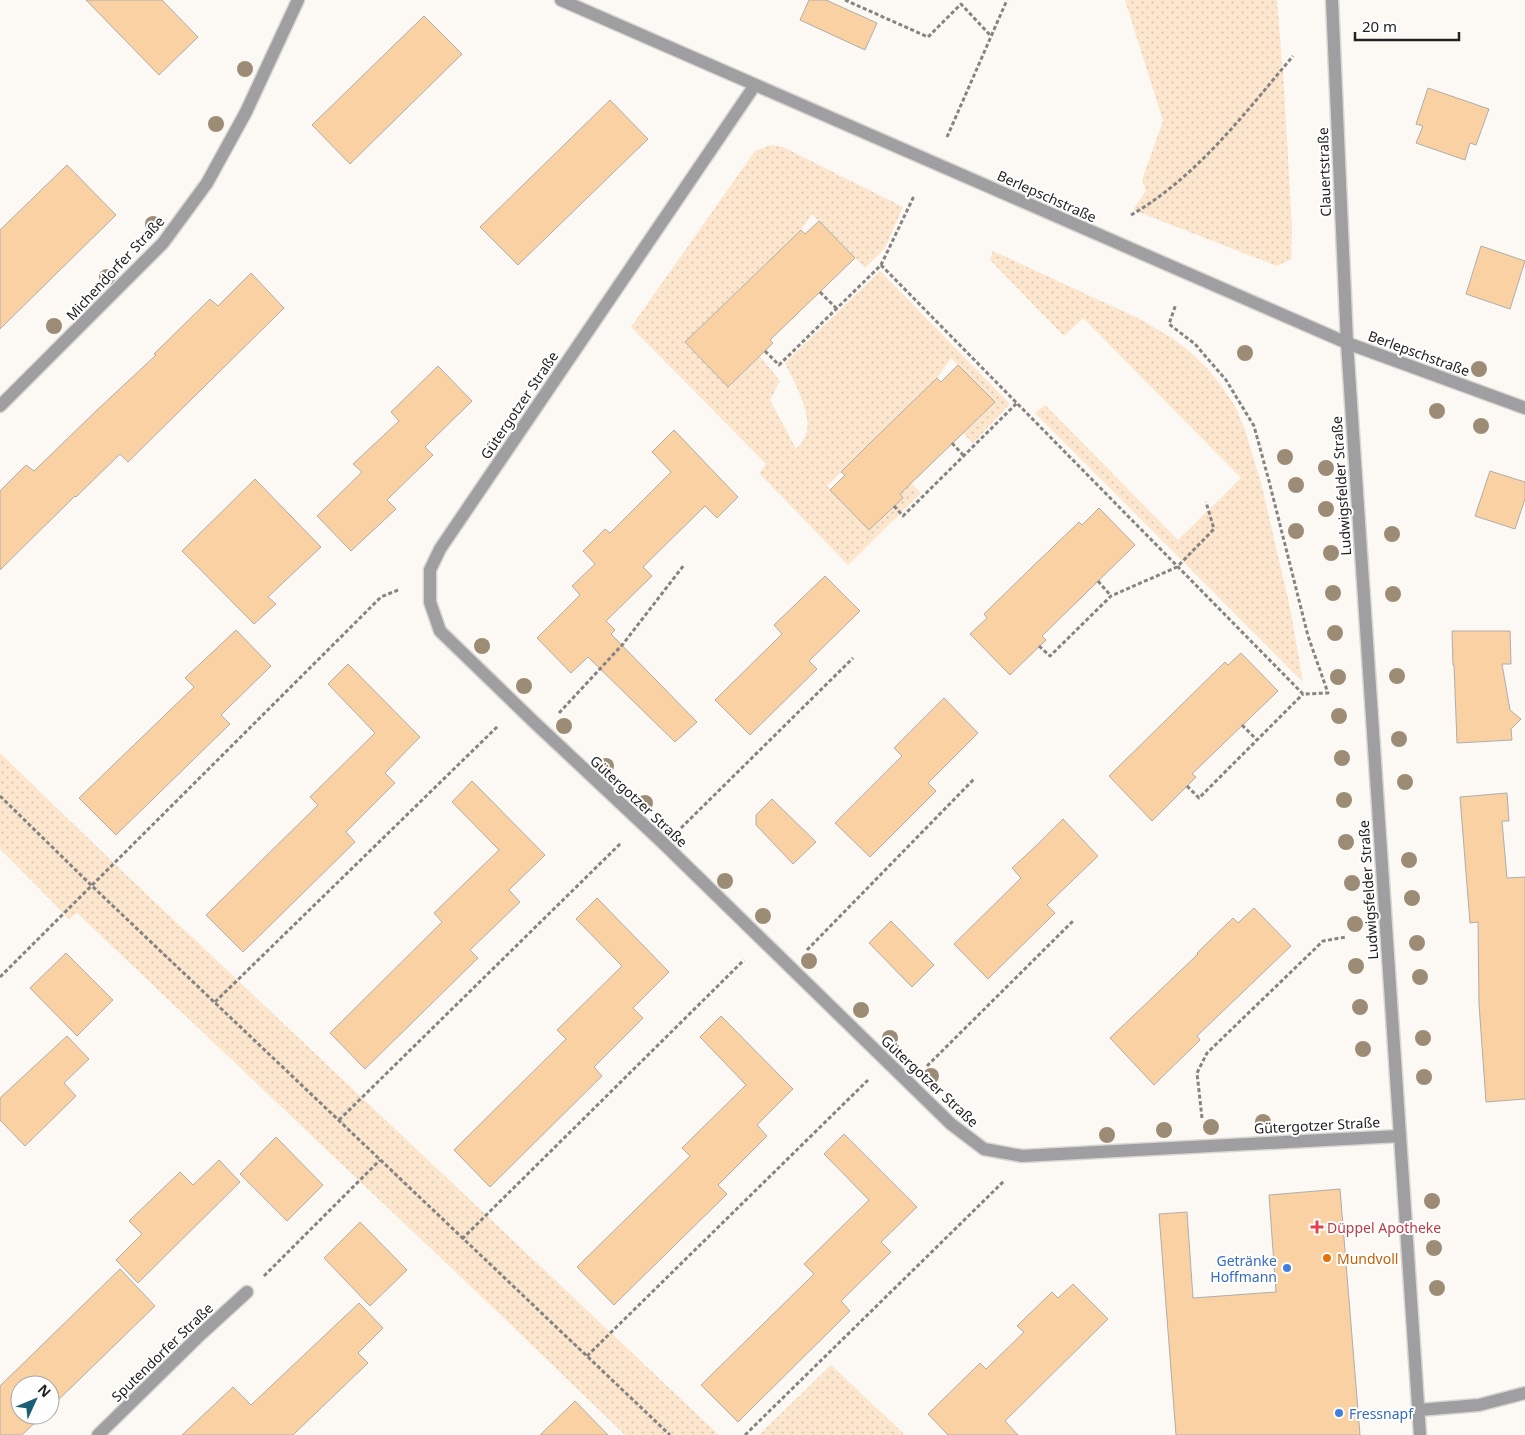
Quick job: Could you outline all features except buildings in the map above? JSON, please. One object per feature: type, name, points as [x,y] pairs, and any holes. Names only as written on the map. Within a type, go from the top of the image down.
[{"type":"street","name":"Michendorfer Straße","points":[[0,406],[163,243],[207,183],[246,112],[298,0]]},
{"type":"street","name":"Berlepschstraße","points":[[561,0],[1347,343],[1525,408]]},
{"type":"street","name":"Clauertstraße","points":[[1332,0],[1347,343]]},
{"type":"street","name":"Gütergotzer Straße","points":[[755,85],[440,549],[430,570],[430,602],[440,631],[662,842],[950,1124],[984,1149],[1022,1156],[1400,1136]]},
{"type":"street","name":"Ludwigsfelder Straße","points":[[1347,343],[1420,1435]]},
{"type":"street","name":"Sputendorfer Straße","points":[[98,1435],[200,1335],[247,1292]]},
{"type":"street","points":[[1419,1410],[1479,1404],[1525,1393]]},
{"type":"path","points":[[845,0],[928,37],[961,4],[992,36]]},
{"type":"path","points":[[947,137],[1007,0]]},
{"type":"path","points":[[1131,215],[1153,202],[1194,168],[1242,117],[1293,56]]},
{"type":"path","points":[[765,351],[779,365],[881,265],[914,196]]},
{"type":"path","points":[[881,265],[1303,694]]},
{"type":"path","points":[[820,292],[837,309]]},
{"type":"path","points":[[1176,304],[1168,324],[1195,344],[1226,380],[1254,426],[1308,636],[1328,693],[1303,694],[1199,798],[1187,786]]},
{"type":"path","points":[[894,506],[903,516],[1017,403]]},
{"type":"path","points":[[952,444],[964,456]]},
{"type":"path","points":[[1039,646],[1050,656],[1111,596],[1177,567],[1214,529],[1206,502]]},
{"type":"path","points":[[558,714],[623,644],[684,565]]},
{"type":"path","points":[[1098,581],[1111,596]]},
{"type":"path","points":[[0,977],[381,597],[398,590]]},
{"type":"path","points":[[679,830],[853,658]]},
{"type":"path","points":[[1242,725],[1256,740]]},
{"type":"path","points":[[215,1002],[498,726]]},
{"type":"path","points":[[806,951],[974,779]]},
{"type":"path","points":[[0,796],[462,1239],[670,1435]]},
{"type":"path","points":[[339,1120],[621,844]]},
{"type":"path","points":[[927,1066],[1073,921]]},
{"type":"path","points":[[1202,1118],[1197,1072],[1207,1053],[1323,941],[1346,937]]},
{"type":"path","points":[[462,1239],[744,960]]},
{"type":"path","points":[[587,1356],[868,1080]]},
{"type":"path","points":[[281,1260],[380,1160]]},
{"type":"path","points":[[745,1435],[1004,1181]]},
{"type":"shaded area","points":[[1125,0],[1277,0],[1292,228],[1291,259],[1277,266],[1133,210],[1146,191],[1142,180],[1163,121]]},
{"type":"shaded area","points":[[771,145],[783,147],[903,207],[885,248],[865,268],[812,214],[801,230],[685,342],[728,387],[760,356],[780,381],[770,400],[796,449],[804,439],[807,431],[806,411],[785,363],[880,271],[1010,404],[973,443],[963,433],[994,402],[951,358],[937,378],[827,486],[869,530],[903,498],[900,494],[911,483],[921,493],[848,565],[759,473],[766,464],[631,327],[755,151]]},
{"type":"shaded area","points":[[993,251],[1138,318],[1172,338],[1208,369],[1222,387],[1235,406],[1245,430],[1261,483],[1289,603],[1303,682],[1035,413],[1045,405],[1178,540],[1241,478],[1083,318],[1064,336],[990,260]]},
{"type":"shaded area","points":[[0,753],[121,870],[719,1435],[625,1435],[77,913],[69,919],[0,849]]},
{"type":"shaded area","points":[[831,1365],[905,1435],[759,1435]]},
{"type":"place","name":"Düppel Apotheke","points":[[1317,1227]]},
{"type":"place","name":"Mundvoll","points":[[1327,1258]]},
{"type":"place","name":"Getränke Hoffmann","points":[[1287,1268]]},
{"type":"place","name":"Fressnapf","points":[[1339,1413]]}]
